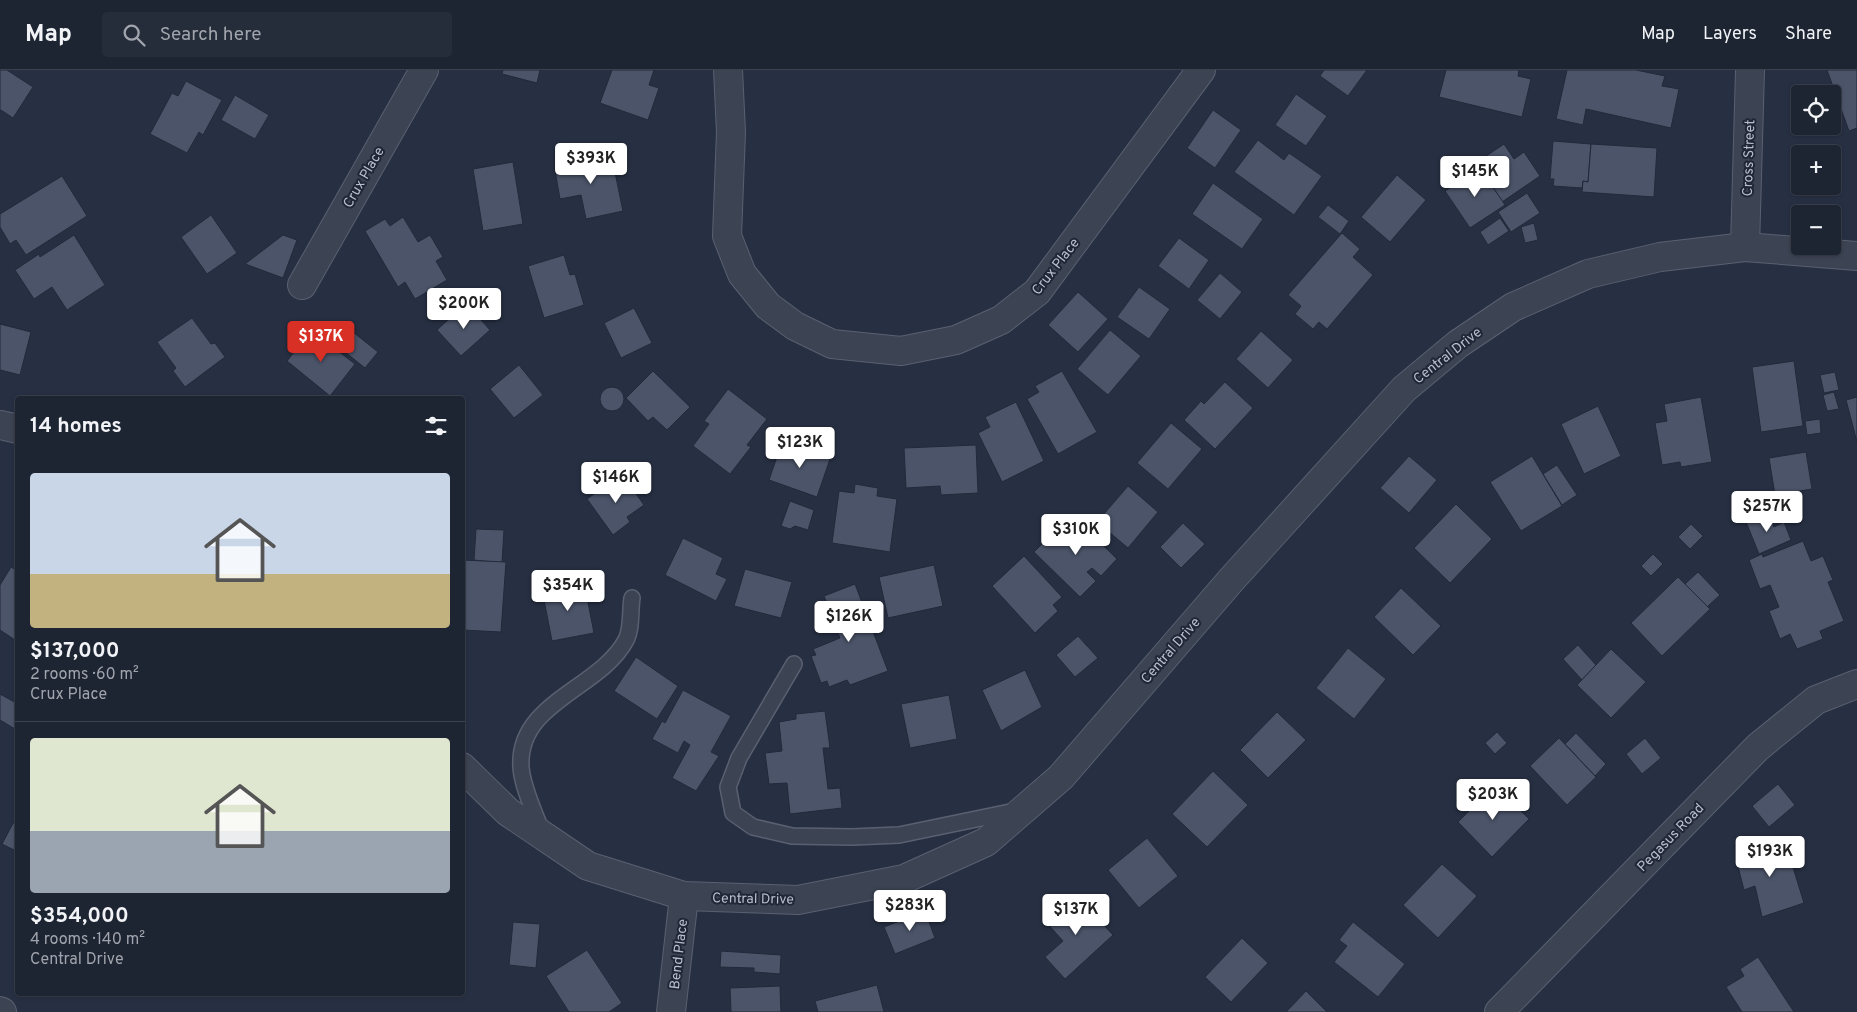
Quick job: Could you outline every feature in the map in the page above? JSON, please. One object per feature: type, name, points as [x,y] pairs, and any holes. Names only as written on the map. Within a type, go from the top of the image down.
[{"type":"street","name":"Crux Place","points":[[302,285],[424,70]]},
{"type":"street","name":"Crux Place","points":[[728,70],[731,132],[726,236],[742,274],[768,306],[795,326],[832,344],[902,351],[956,340],[1001,320],[1037,292],[1200,70]]},
{"type":"street","name":"Cross Street","points":[[1745,247],[1750,70]]},
{"type":"street","name":"Central Drive","points":[[465,770],[508,812],[588,866],[684,896],[798,900],[904,879],[986,842],[1061,777],[1232,579],[1404,389],[1458,344],[1513,307],[1588,274],[1660,257],[1745,247],[1857,256]]},
{"type":"street","points":[[0,425],[15,428]]},
{"type":"street","name":"Pegasus Road","points":[[1499,1012],[1758,747],[1816,700],[1857,684]]},
{"type":"street","name":"Bend Place","points":[[671,1012],[684,896]]},
{"type":"lane","points":[[543,836],[521,768],[522,743],[534,721],[609,664],[627,638],[632,598]]},
{"type":"lane","points":[[794,664],[739,758],[728,787],[733,813],[753,827],[792,836],[899,835],[1023,810]]},
{"type":"building","points":[[0,70],[7,70],[33,87],[13,118],[1,110],[0,112]]},
{"type":"building","points":[[503,70],[540,70],[537,83],[502,74]]},
{"type":"building","points":[[612,70],[654,70],[649,85],[659,88],[648,120],[600,103]]},
{"type":"building","points":[[1324,70],[1367,70],[1348,96],[1320,76]]},
{"type":"building","points":[[1446,70],[1519,70],[1518,76],[1531,79],[1522,117],[1439,97]]},
{"type":"building","points":[[1567,70],[1636,70],[1665,76],[1662,86],[1679,89],[1671,128],[1586,109],[1583,125],[1556,119]]},
{"type":"building","points":[[1827,70],[1857,70],[1857,128],[1849,131],[1841,109],[1841,85],[1832,85]]},
{"type":"building","points":[[186,81],[222,100],[203,135],[199,132],[187,153],[150,134],[172,93],[178,96]]},
{"type":"building","points":[[1296,94],[1327,116],[1306,146],[1275,125]]},
{"type":"building","points":[[235,95],[269,115],[255,139],[221,120]]},
{"type":"building","points":[[1213,110],[1241,130],[1215,168],[1187,148]]},
{"type":"building","points":[[1258,140],[1284,160],[1289,153],[1322,176],[1294,215],[1234,172]]},
{"type":"building","points":[[1553,141],[1591,144],[1588,182],[1583,181],[1582,188],[1553,186],[1554,179],[1550,179]]},
{"type":"building","points":[[1504,144],[1514,159],[1524,152],[1540,176],[1502,202],[1476,163]]},
{"type":"building","points":[[1591,144],[1657,148],[1654,197],[1582,192],[1583,181],[1588,182]]},
{"type":"building","points":[[611,153],[623,211],[586,219],[581,195],[560,199],[554,165]]},
{"type":"building","points":[[513,162],[523,224],[483,231],[473,169]]},
{"type":"building","points":[[1480,168],[1505,205],[1470,228],[1445,191]]},
{"type":"building","points":[[1397,175],[1426,200],[1390,242],[1361,217]]},
{"type":"building","points":[[62,176],[87,216],[26,255],[16,240],[10,244],[0,227],[0,214]]},
{"type":"building","points":[[1213,183],[1263,219],[1242,249],[1192,214]]},
{"type":"building","points":[[1527,193],[1540,213],[1511,232],[1498,212]]},
{"type":"building","points":[[1328,205],[1349,221],[1340,234],[1318,217]]},
{"type":"building","points":[[211,215],[237,253],[207,274],[181,237]]},
{"type":"building","points":[[403,217],[418,242],[430,235],[443,257],[436,261],[447,280],[415,299],[405,282],[398,287],[365,231],[385,219],[390,226]]},
{"type":"building","points":[[1500,218],[1509,231],[1488,245],[1480,232]]},
{"type":"building","points":[[1534,223],[1538,240],[1525,243],[1521,227]]},
{"type":"building","points":[[1342,233],[1360,249],[1353,257],[1373,275],[1327,329],[1319,322],[1313,329],[1295,314],[1301,306],[1288,295]]},
{"type":"building","points":[[74,235],[105,285],[67,310],[52,287],[34,299],[15,270],[39,254],[40,257]]},
{"type":"building","points":[[283,235],[297,240],[283,278],[245,264]]},
{"type":"building","points":[[1179,238],[1209,260],[1189,289],[1158,266]]},
{"type":"building","points":[[564,255],[570,275],[575,274],[584,305],[544,318],[528,266]]},
{"type":"building","points":[[1220,273],[1242,292],[1220,319],[1197,300]]},
{"type":"building","points":[[1139,287],[1170,309],[1149,339],[1117,317]]},
{"type":"building","points":[[1078,292],[1108,319],[1078,352],[1048,325]]},
{"type":"building","points":[[466,303],[490,330],[461,356],[437,330]]},
{"type":"building","points":[[634,308],[652,343],[621,358],[604,323]]},
{"type":"building","points":[[192,318],[211,344],[215,343],[225,357],[185,387],[173,371],[176,368],[157,342]]},
{"type":"building","points":[[0,324],[31,332],[20,375],[0,370]]},
{"type":"building","points":[[348,328],[378,352],[365,368],[335,344]]},
{"type":"building","points":[[311,330],[355,364],[330,396],[287,361]]},
{"type":"building","points":[[1110,330],[1141,356],[1108,395],[1077,369]]},
{"type":"building","points":[[1261,331],[1293,360],[1268,388],[1236,359]]},
{"type":"building","points":[[1794,361],[1803,426],[1761,432],[1752,367]]},
{"type":"building","points":[[519,365],[543,395],[514,418],[490,389]]},
{"type":"building","points":[[653,371],[690,407],[667,430],[653,417],[648,421],[626,398]]},
{"type":"building","points":[[1062,371],[1097,432],[1058,454],[1027,399],[1039,392],[1035,386]]},
{"type":"building","points":[[1835,372],[1839,390],[1824,393],[1820,375]]},
{"type":"building","points":[[1225,382],[1253,408],[1215,449],[1184,420],[1201,401],[1204,404]]},
{"type":"building","points":[[612,387],[620,391],[624,399],[620,407],[612,411],[604,407],[600,399],[604,391]]},
{"type":"building","points":[[728,389],[767,419],[747,445],[751,447],[730,474],[693,446],[709,424],[704,421]]},
{"type":"building","points":[[1834,392],[1839,409],[1827,411],[1823,395]]},
{"type":"building","points":[[1701,397],[1712,462],[1681,467],[1680,462],[1662,465],[1655,423],[1667,421],[1664,404]]},
{"type":"building","points":[[1857,397],[1857,442],[1846,400]]},
{"type":"building","points":[[1016,402],[1044,461],[1002,482],[978,433],[990,427],[985,417]]},
{"type":"building","points":[[1598,406],[1621,456],[1584,474],[1561,424]]},
{"type":"building","points":[[1820,419],[1821,433],[1807,435],[1805,421]]},
{"type":"building","points":[[1171,423],[1202,449],[1168,489],[1137,463]]},
{"type":"building","points":[[782,442],[830,459],[817,497],[769,480]]},
{"type":"building","points":[[976,445],[978,493],[941,495],[940,486],[906,488],[904,448]]},
{"type":"building","points":[[1806,452],[1812,489],[1775,495],[1769,458]]},
{"type":"building","points":[[1409,456],[1437,480],[1409,513],[1380,488]]},
{"type":"building","points":[[1532,456],[1562,506],[1521,531],[1490,482]]},
{"type":"building","points":[[1557,465],[1577,495],[1562,505],[1543,474]]},
{"type":"building","points":[[622,474],[644,505],[627,517],[630,522],[613,535],[587,499]]},
{"type":"building","points":[[855,484],[878,488],[877,496],[897,499],[890,552],[832,543],[839,491],[854,493]]},
{"type":"building","points":[[1128,486],[1158,512],[1128,548],[1097,522]]},
{"type":"building","points":[[790,501],[814,510],[808,530],[795,526],[790,529],[781,526]]},
{"type":"building","points":[[1456,504],[1492,539],[1450,583],[1414,548]]},
{"type":"building","points":[[1768,512],[1774,527],[1784,522],[1791,540],[1759,554],[1746,522]]},
{"type":"building","points":[[1072,515],[1117,559],[1101,576],[1092,568],[1087,572],[1096,581],[1080,597],[1034,552],[1048,538],[1056,546],[1062,539],[1056,533]]},
{"type":"building","points":[[1183,523],[1205,544],[1181,568],[1160,547]]},
{"type":"building","points":[[1691,524],[1703,536],[1690,549],[1678,537]]},
{"type":"building","points":[[476,529],[504,530],[502,563],[474,560]]},
{"type":"building","points":[[683,538],[723,558],[716,574],[727,579],[716,601],[665,575]]},
{"type":"building","points":[[1803,541],[1811,561],[1823,556],[1833,580],[1828,582],[1844,621],[1820,631],[1823,639],[1797,649],[1790,634],[1780,639],[1769,611],[1779,607],[1770,585],[1760,589],[1749,560],[1762,554],[1763,557]]},
{"type":"building","points":[[1653,554],[1663,564],[1651,576],[1641,566]]},
{"type":"building","points":[[1024,556],[1062,597],[1053,605],[1058,611],[1035,633],[992,586]]},
{"type":"building","points":[[465,560],[506,562],[501,632],[465,630]]},
{"type":"building","points":[[934,565],[943,606],[888,618],[879,577]]},
{"type":"building","points":[[11,567],[15,569],[15,640],[0,630],[0,585]]},
{"type":"building","points":[[745,569],[792,582],[781,618],[734,606]]},
{"type":"building","points":[[1698,572],[1720,595],[1707,607],[1685,584]]},
{"type":"building","points":[[1678,577],[1710,609],[1662,656],[1631,623]]},
{"type":"building","points":[[584,582],[594,633],[552,641],[542,590]]},
{"type":"building","points":[[855,584],[888,671],[850,685],[847,680],[829,687],[827,681],[821,683],[811,656],[816,655],[813,649],[840,638],[824,596]]},
{"type":"building","points":[[1401,588],[1441,626],[1413,655],[1374,617]]},
{"type":"building","points":[[1078,636],[1098,658],[1075,677],[1056,655]]},
{"type":"building","points":[[1578,645],[1596,665],[1582,680],[1563,659]]},
{"type":"building","points":[[1348,648],[1386,679],[1354,719],[1316,688]]},
{"type":"building","points":[[1611,649],[1646,682],[1611,718],[1577,685]]},
{"type":"building","points":[[636,657],[678,686],[657,719],[614,691]]},
{"type":"building","points":[[1025,670],[1042,707],[1001,731],[982,690]]},
{"type":"building","points":[[683,690],[731,716],[711,752],[719,756],[696,791],[672,778],[690,745],[684,741],[678,753],[652,739],[662,721],[665,723]]},
{"type":"building","points":[[0,694],[15,702],[15,729],[0,720]]},
{"type":"building","points":[[949,695],[957,739],[910,748],[901,704]]},
{"type":"building","points":[[825,711],[830,748],[823,748],[828,789],[840,788],[842,808],[790,814],[787,783],[769,784],[765,753],[782,751],[779,722],[796,719],[796,714]]},
{"type":"building","points":[[1277,712],[1306,740],[1268,778],[1240,750]]},
{"type":"building","points":[[1497,732],[1507,743],[1495,754],[1485,743]]},
{"type":"building","points":[[1576,733],[1606,764],[1595,776],[1565,744]]},
{"type":"building","points":[[1559,738],[1596,777],[1567,805],[1530,766]]},
{"type":"building","points":[[1645,738],[1661,758],[1642,774],[1626,754]]},
{"type":"building","points":[[1213,771],[1248,805],[1207,847],[1172,814]]},
{"type":"building","points":[[1778,784],[1795,805],[1769,827],[1752,806]]},
{"type":"building","points":[[1495,785],[1529,819],[1492,857],[1458,822]]},
{"type":"building","points":[[15,820],[15,850],[2,844]]},
{"type":"building","points":[[1147,838],[1178,876],[1139,908],[1108,870]]},
{"type":"building","points":[[1768,838],[1772,854],[1788,851],[1804,903],[1762,917],[1755,886],[1744,890],[1736,859],[1746,856],[1744,845]]},
{"type":"building","points":[[1442,864],[1477,896],[1438,938],[1403,905]]},
{"type":"building","points":[[1075,894],[1113,935],[1065,979],[1045,957],[1063,941],[1046,922]]},
{"type":"building","points":[[925,911],[935,938],[895,954],[884,927]]},
{"type":"building","points":[[513,922],[540,924],[536,968],[509,965]]},
{"type":"building","points":[[1353,922],[1405,964],[1378,997],[1334,962],[1347,946],[1339,940]]},
{"type":"building","points":[[1242,938],[1268,963],[1231,1002],[1205,977]]},
{"type":"building","points":[[587,950],[622,1003],[609,1012],[569,1012],[546,976]]},
{"type":"building","points":[[721,951],[781,955],[780,974],[754,972],[754,968],[720,967]]},
{"type":"building","points":[[1758,957],[1794,1012],[1742,1012],[1726,987],[1744,976],[1740,969]]},
{"type":"building","points":[[877,985],[884,1012],[818,1012],[815,1001]]},
{"type":"building","points":[[780,986],[781,1012],[731,1012],[730,988]]},
{"type":"building","points":[[1306,991],[1327,1012],[1286,1012]]}]
